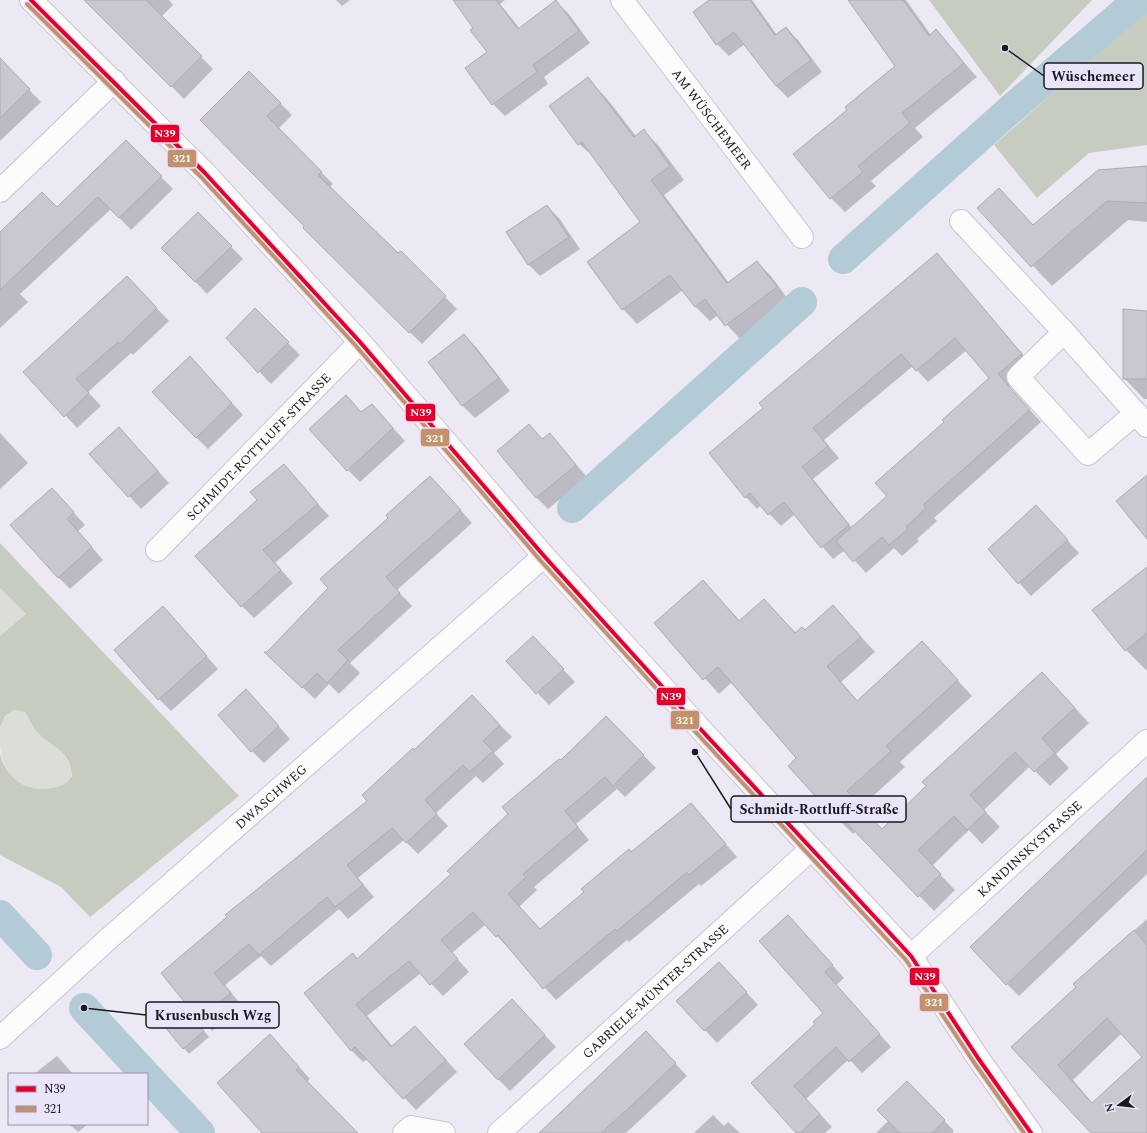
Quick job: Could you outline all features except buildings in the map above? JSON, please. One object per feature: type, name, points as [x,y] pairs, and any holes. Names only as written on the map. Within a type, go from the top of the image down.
[{"type":"street","points":[[31,0],[205,172],[360,342],[544,556],[811,849],[912,956],[1028,1132]]},
{"type":"street","name":"AM WÜSCHEMEER","points":[[622,0],[802,237]]},
{"type":"street","points":[[0,191],[114,81]]},
{"type":"street","points":[[961,221],[1064,332],[1142,420],[1088,454],[1018,377],[1064,332]]},
{"type":"street","name":"SCHMIDT-ROTTLUFF-STRASSE","points":[[157,550],[360,342]]},
{"type":"street","name":"DWASCHWEG","points":[[0,1038],[112,936],[544,556]]},
{"type":"street","name":"KANDINSKYSTRASSE","points":[[912,956],[1146,744]]},
{"type":"street","name":"GABRIELE-MÜNTER-STRASSE","points":[[499,1133],[811,849]]},
{"type":"street","points":[[404,1133],[411,1127],[444,1133]]},
{"type":"shaded area","points":[[929,0],[1092,0],[1000,96]]},
{"type":"shaded area","points":[[1147,10],[1147,145],[1089,153],[1037,198],[994,145]]},
{"type":"shaded area","points":[[0,543],[239,796],[90,917],[61,887],[0,855],[0,754],[3,763],[12,777],[25,786],[42,789],[54,788],[66,783],[72,776],[68,760],[64,754],[36,731],[25,712],[14,710],[5,716],[0,727],[0,636],[26,614],[0,588]]},
{"type":"shaded area","points":[[0,588],[26,614],[0,636]]},
{"type":"shaded area","points":[[14,710],[25,712],[36,731],[41,736],[55,744],[66,758],[71,768],[71,777],[64,784],[53,789],[39,790],[25,786],[12,777],[3,762],[0,734],[3,719]]},
{"type":"waterway","points":[[843,259],[1011,109],[1138,0]]},
{"type":"waterway","points":[[572,508],[802,302]]},
{"type":"waterway","points":[[0,915],[37,955]]},
{"type":"waterway","points":[[84,1008],[144,1073]]},
{"type":"waterway","points":[[148,1077],[200,1133]]},
{"type":"transit line","name":"N39","points":[[31,0],[205,173],[360,342],[544,556],[706,735],[911,956],[978,1058],[1031,1133]]},
{"type":"transit line","name":"321","points":[[27,4],[201,177],[356,346],[540,560],[702,739],[906,960],[973,1061],[1024,1133]]},
{"type":"place","name":"Wüschemeer","points":[[1005,48]]},
{"type":"place","name":"Schmidt-Rottluff-Straße","points":[[695,752]]},
{"type":"place","name":"Krusenbusch Wzg","points":[[84,1008]]}]
